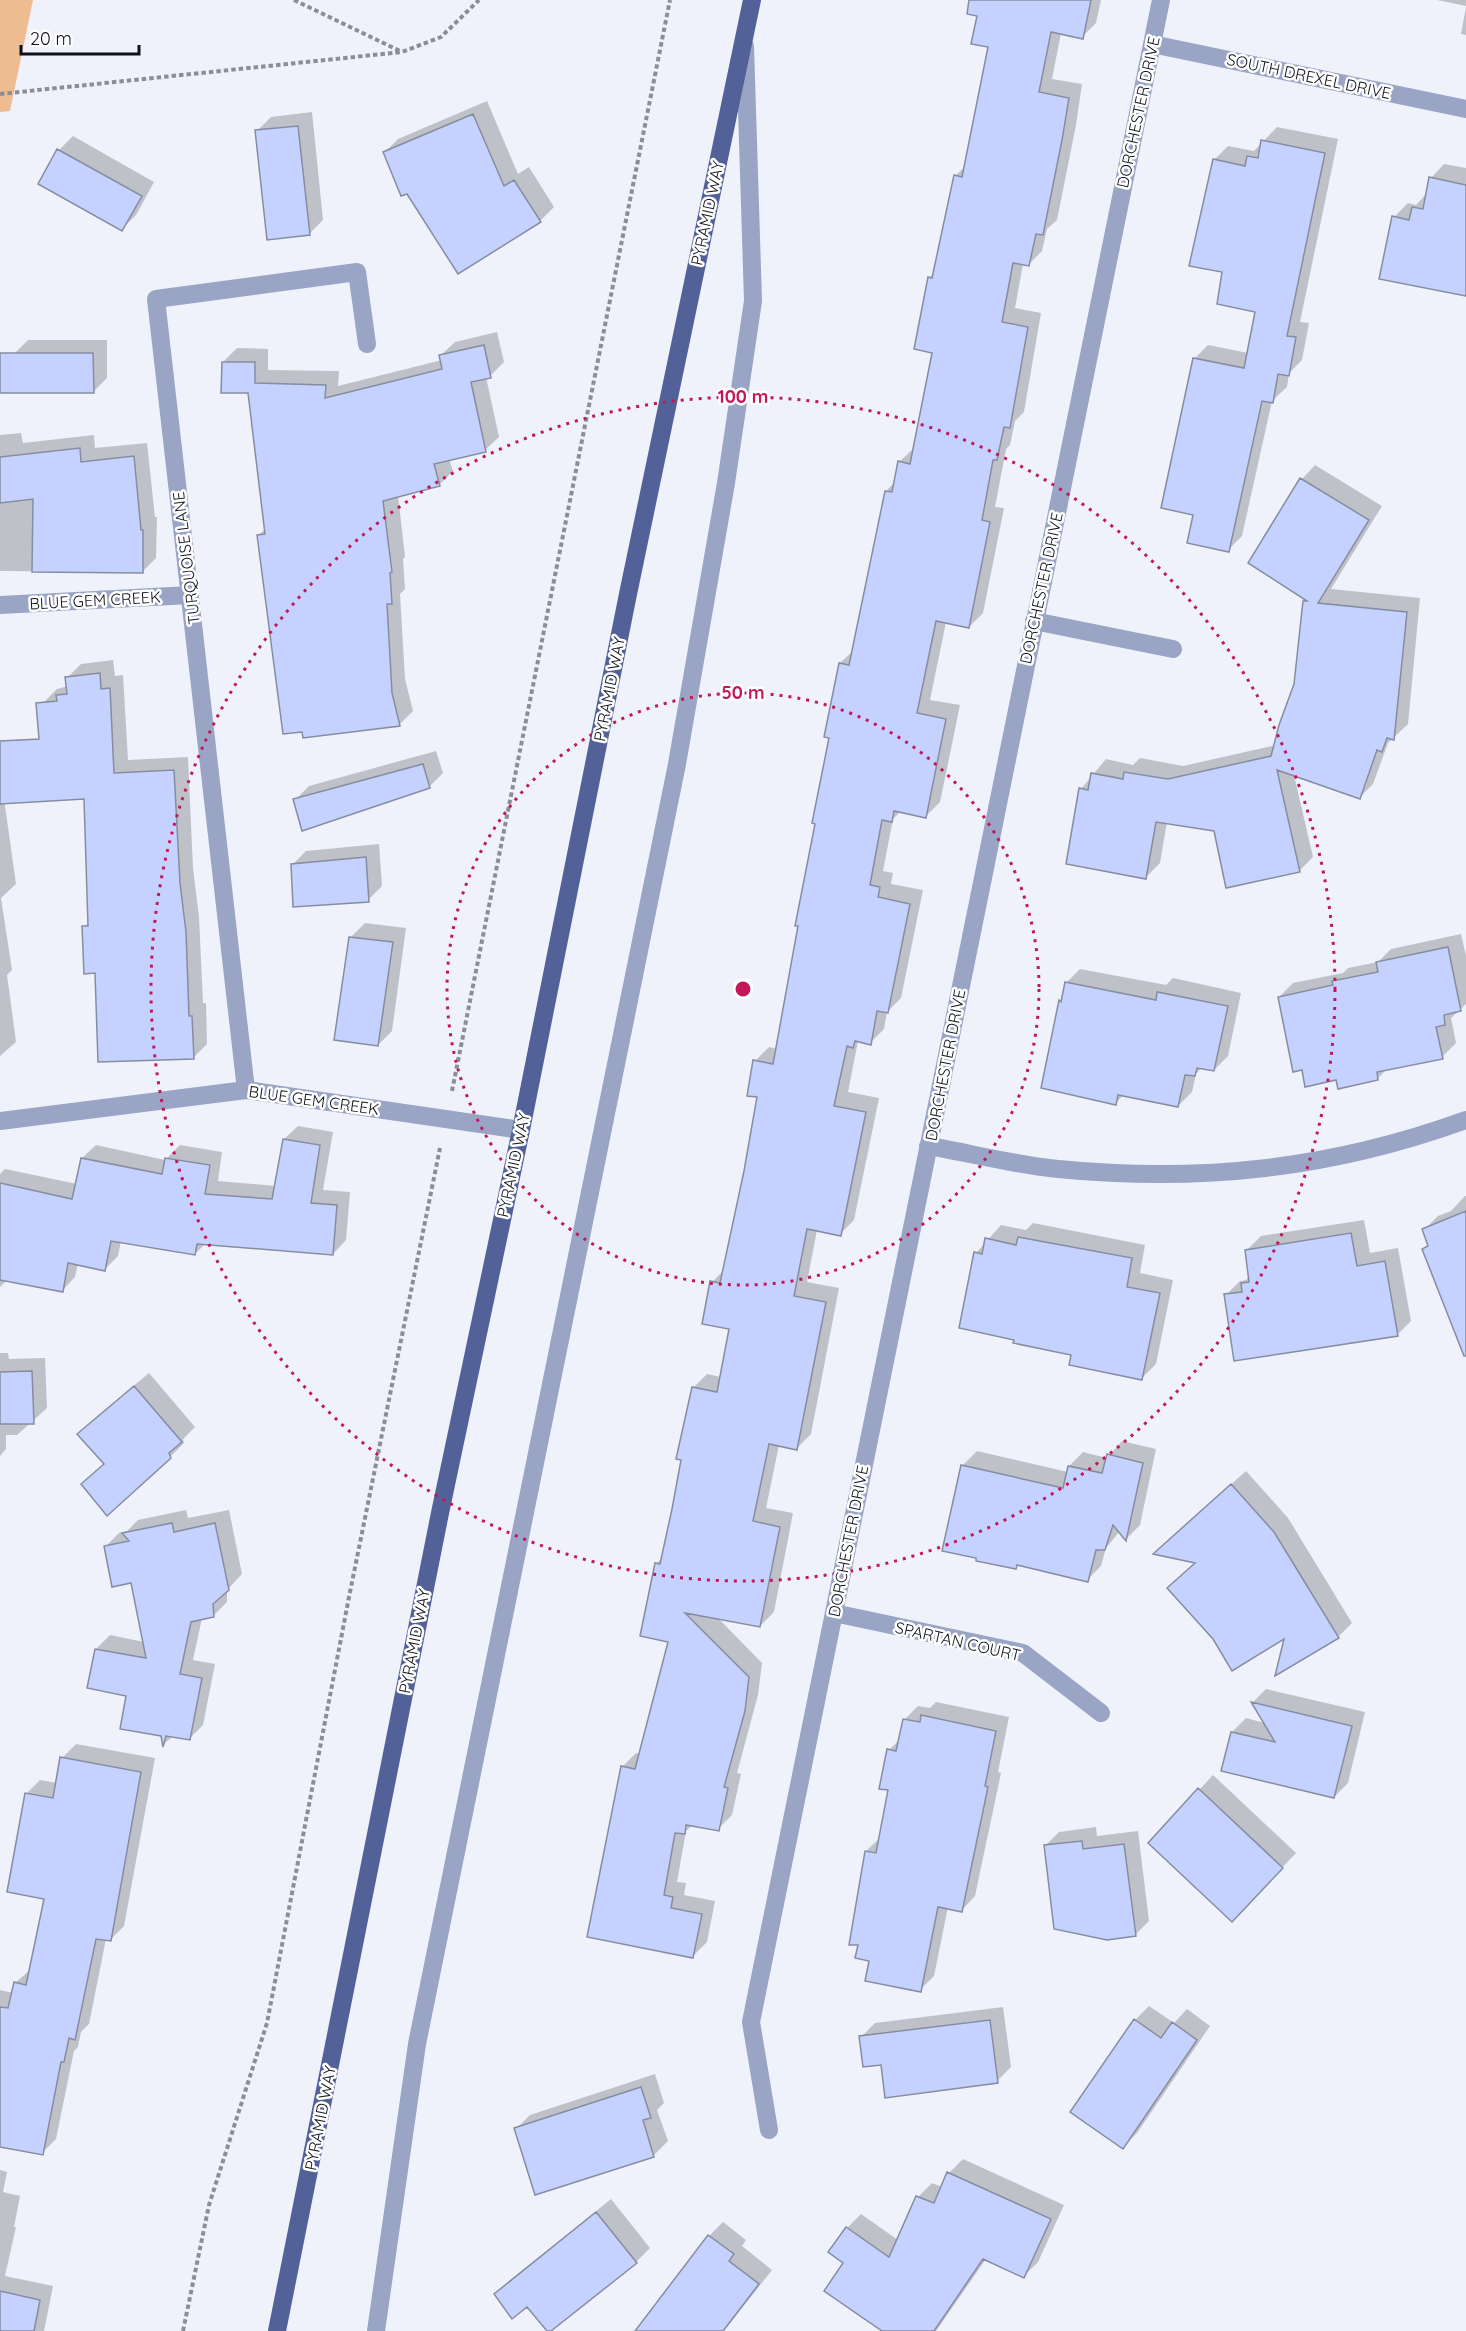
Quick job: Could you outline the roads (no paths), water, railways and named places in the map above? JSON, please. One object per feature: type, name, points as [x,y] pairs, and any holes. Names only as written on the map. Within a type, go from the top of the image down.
[{"type":"main road","name":"PYRAMID WAY","points":[[277,2331],[440,1513],[521,1130],[627,594],[752,0]]},
{"type":"street","name":"DORCHESTER DRIVE","points":[[768,2130],[751,2022],[1161,0]]},
{"type":"street","points":[[376,2331],[417,2044],[677,764],[726,483],[753,301],[745,32]]},
{"type":"street","name":"SOUTH DREXEL DRIVE","points":[[1152,44],[1466,109]]},
{"type":"street","name":"TURQUOISE LANE","points":[[246,1090],[156,299],[357,272],[367,344]]},
{"type":"street","name":"BLUE GEM CREEK","points":[[0,605],[190,595]]},
{"type":"street","points":[[1034,621],[1173,649]]},
{"type":"street","name":"BLUE GEM CREEK","points":[[0,1121],[246,1090],[521,1130]]},
{"type":"street","points":[[928,1146],[1056,1169],[1147,1176],[1239,1172],[1327,1160],[1416,1138],[1466,1120]]},
{"type":"street","name":"SPARTAN COURT","points":[[834,1613],[1023,1653],[1101,1713]]}]
